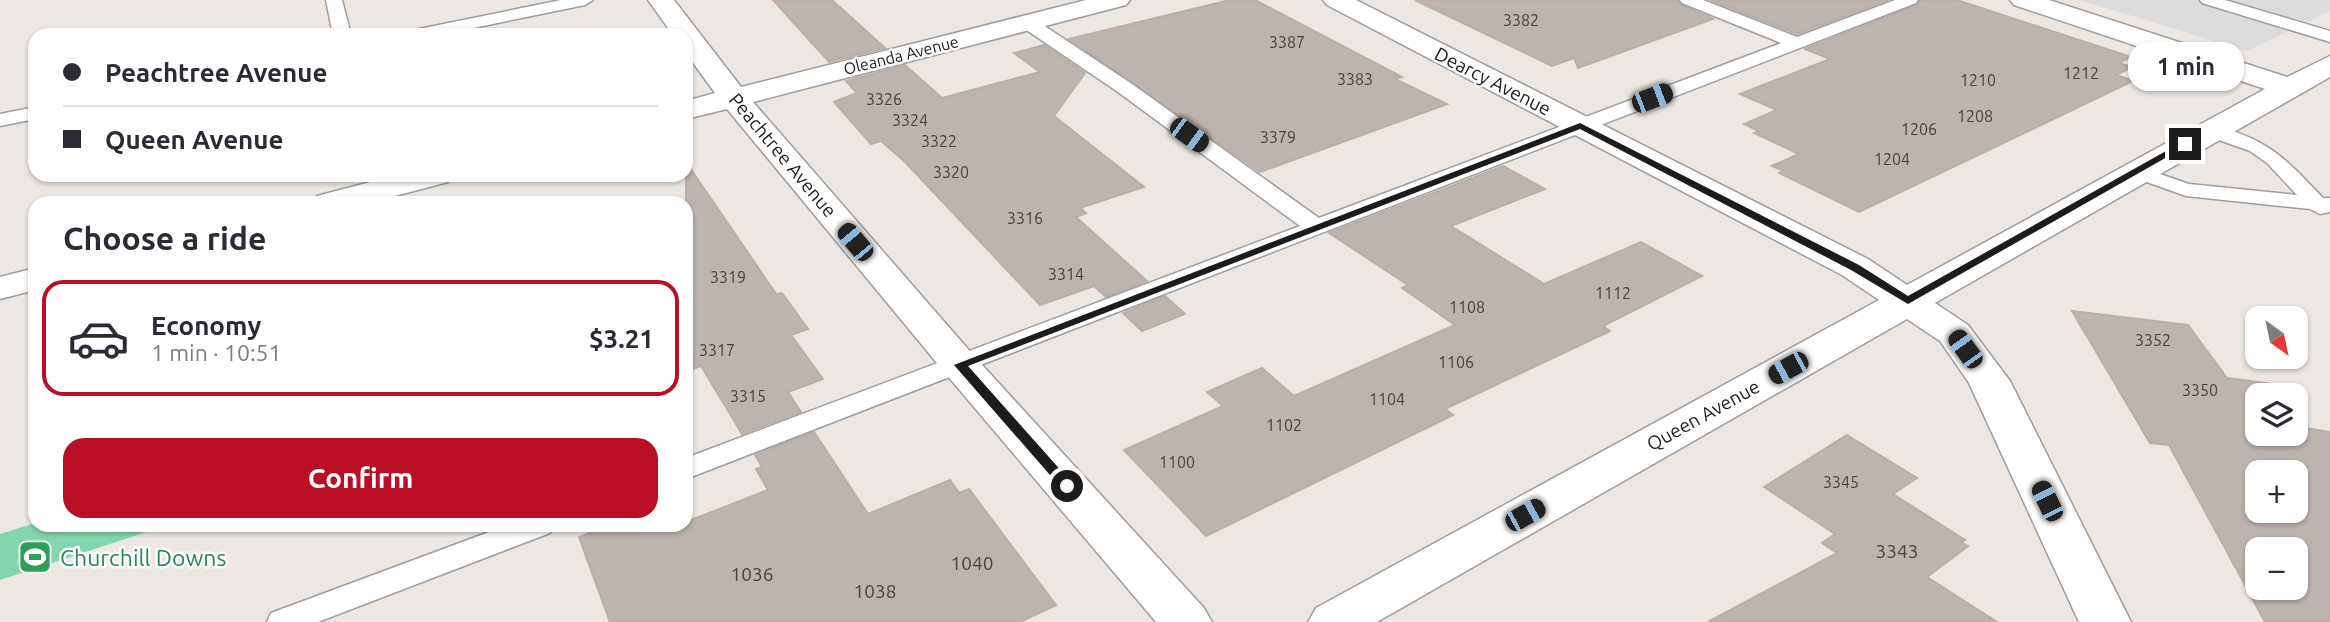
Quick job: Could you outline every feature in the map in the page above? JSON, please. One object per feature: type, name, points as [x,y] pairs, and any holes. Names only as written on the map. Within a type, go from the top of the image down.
[{"type":"street","name":"Peachtree Avenue","points":[[661,0],[682,28]]},
{"type":"street","name":"Oleanda Avenue","points":[[693,108],[1117,0]]},
{"type":"street","name":"Dearcy Avenue","points":[[1336,0],[1855,267],[1954,333],[1989,381],[2105,622]]},
{"type":"street","points":[[2041,2],[2288,87]]},
{"type":"street","name":"Peachtree Avenue","points":[[693,43],[733,97],[960,365],[1186,622]]},
{"type":"street","name":"Queen Avenue","points":[[1334,622],[2288,87],[2329,60]]},
{"type":"street","points":[[383,196],[418,182]]},
{"type":"street","points":[[0,288],[28,281]]},
{"type":"lane","points":[[334,0],[340,28]]},
{"type":"lane","points":[[448,28],[585,0]]},
{"type":"lane","points":[[1688,0],[1796,43]]},
{"type":"lane","points":[[693,466],[1910,0]]},
{"type":"lane","points":[[2208,0],[2329,60]]},
{"type":"lane","points":[[1028,23],[1125,88],[1316,228]]},
{"type":"lane","points":[[0,120],[28,114]]},
{"type":"lane","points":[[2209,130],[2257,147],[2274,159],[2326,209]]},
{"type":"lane","points":[[2137,172],[2186,190],[2326,209]]},
{"type":"lane","points":[[283,622],[520,532]]},
{"type":"green space","name":"Churchill Downs","points":[[28,525],[28,532],[147,532],[0,580],[0,534]]},
{"type":"shaded area","points":[[2080,0],[2330,0],[2330,11],[2247,51]]},
{"type":"building","points":[[773,0],[832,0],[885,48],[829,62]]},
{"type":"building","points":[[1230,0],[1255,0],[1402,77],[1395,79],[1447,104],[1260,172],[1069,39]]},
{"type":"building","points":[[1415,0],[1677,0],[1681,5],[1713,19],[1578,68],[1574,58],[1552,66]]},
{"type":"building","points":[[1710,0],[1888,0],[1797,34]]},
{"type":"building","points":[[1921,0],[1957,0],[2131,57],[2119,63],[2132,67],[2116,75],[2133,81],[1859,212],[1779,173],[1784,171],[1772,166],[1799,154],[1754,133],[1759,131],[1744,124],[1777,110],[1740,94],[1830,59],[1805,49],[1917,5]]},
{"type":"building","points":[[1044,45],[1085,73],[1054,116],[1144,187],[1080,208],[1086,213],[1076,217],[1147,281],[1106,297],[1094,286],[1040,305],[904,161],[881,141],[871,144],[834,102],[857,93],[846,81],[905,65],[942,98],[1040,72],[1014,53]]},
{"type":"building","points":[[1503,166],[1545,189],[1451,226],[1544,284],[1641,242],[1702,276],[1603,326],[1610,331],[1445,409],[1453,415],[1206,536],[1124,450],[1223,406],[1207,392],[1262,368],[1294,396],[1455,325],[1402,288],[1408,285],[1329,233]]},
{"type":"building","points":[[693,172],[776,294],[782,293],[808,329],[791,335],[823,379],[788,392],[801,412],[742,434],[701,366],[693,369],[693,196],[686,196],[686,182],[693,182]]},
{"type":"building","points":[[1165,296],[1185,314],[1142,331],[1123,313]]},
{"type":"building","points":[[2072,311],[2188,325],[2227,378],[2265,383],[2245,383],[2245,446],[2308,446],[2308,428],[2330,432],[2330,622],[2265,622],[2253,600],[2308,600],[2308,537],[2245,537],[2245,585],[2169,445],[2150,443]]},
{"type":"building","points":[[814,432],[868,514],[950,480],[959,493],[969,489],[1056,605],[1020,622],[610,622],[579,537],[592,532],[693,532],[693,519],[768,490],[756,469],[762,467],[755,455]]},
{"type":"building","points":[[1847,435],[1917,478],[1893,494],[1965,540],[1961,542],[1968,546],[1927,577],[1997,622],[1708,622],[1837,553],[1822,543],[1835,534],[1764,487]]},
{"type":"place","name":"Churchill Downs","points":[[35,557]]},
{"type":"route","points":[[1067,486],[960,365],[1580,126],[1855,267],[1908,300],[2185,144]]}]
